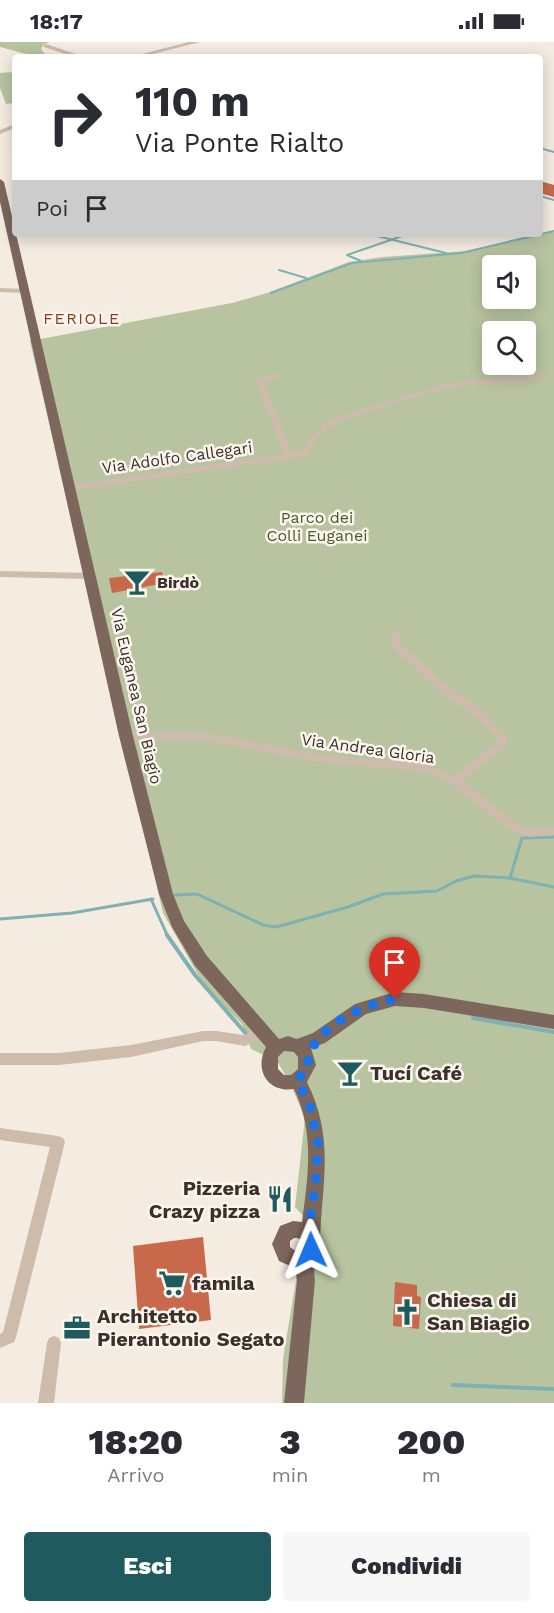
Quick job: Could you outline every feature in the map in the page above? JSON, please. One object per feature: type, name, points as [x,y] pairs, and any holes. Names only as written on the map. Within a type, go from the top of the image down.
[{"type":"main road","name":"Via Euganea San Biagio","points":[[0,182],[12,234]]},
{"type":"main road","name":"Via Euganea San Biagio","points":[[13,237],[126,736],[166,894],[177,923],[201,961],[276,1047]]},
{"type":"main road","points":[[302,1052],[361,1009],[395,999],[424,1000],[554,1022]]},
{"type":"main road","points":[[284,1045],[302,1052],[308,1067],[297,1079],[280,1080],[271,1074],[267,1058],[276,1047],[284,1045]]},
{"type":"main road","points":[[294,1403],[306,1280],[304,1245],[316,1182],[318,1143],[310,1106],[297,1079]]},
{"type":"street","points":[[146,54],[196,42]]},
{"type":"street","points":[[46,46],[71,54]]},
{"type":"street","points":[[0,290],[25,291]]},
{"type":"street","points":[[275,375],[261,380],[260,383],[289,456]]},
{"type":"street","name":"Via Adolfo Callegari","points":[[70,488],[303,454],[324,427],[342,418],[441,387],[541,375]]},
{"type":"street","points":[[0,574],[90,576]]},
{"type":"street","points":[[398,633],[394,639],[398,647],[450,693],[476,711],[503,738],[503,743],[455,782]]},
{"type":"street","name":"Via Andrea Gloria","points":[[126,736],[209,737],[317,758],[423,768],[455,782],[515,828],[529,833],[554,831]]},
{"type":"street","points":[[0,1059],[59,1059],[120,1052],[203,1036],[245,1041],[262,1031]]},
{"type":"street","points":[[0,1134],[58,1142],[9,1337],[0,1341]]},
{"type":"street","points":[[46,1403],[54,1343]]},
{"type":"green space","points":[[0,42],[49,42],[41,49],[45,54],[27,54],[0,47]]},
{"type":"green space","points":[[12,72],[12,103],[6,104],[0,88],[0,73]]},
{"type":"green space","name":"Parco dei Colli Euganei","points":[[554,230],[554,1403],[282,1403],[283,1359],[306,1219],[295,1207],[305,1118],[290,1083],[277,1061],[251,1049],[242,1024],[205,987],[163,913],[30,341],[232,303],[267,293],[349,262],[382,257],[467,251],[525,237],[543,237],[543,233]]},
{"type":"building","points":[[543,182],[554,185],[554,197],[543,194]]},
{"type":"building","name":"Birdò","points":[[162,572],[165,583],[112,593],[109,578]]},
{"type":"building","name":"famila","points":[[203,1237],[211,1320],[139,1329],[133,1246]]},
{"type":"building","name":"Chiesa di San Biagio","points":[[395,1282],[417,1285],[417,1296],[421,1297],[419,1329],[393,1326]]},
{"type":"waterway","points":[[543,149],[554,152]]},
{"type":"waterway","points":[[543,197],[554,200]]},
{"type":"waterway","points":[[543,234],[554,231]]},
{"type":"waterway","points":[[381,237],[392,240]]},
{"type":"waterway","points":[[392,240],[399,237]]},
{"type":"waterway","points":[[271,293],[352,263],[461,253],[529,237]]},
{"type":"waterway","points":[[361,261],[347,255],[392,240]]},
{"type":"waterway","points":[[392,240],[446,253]]},
{"type":"waterway","points":[[279,270],[306,278]]},
{"type":"waterway","points":[[510,878],[522,838],[554,837]]},
{"type":"waterway","points":[[175,895],[197,894],[263,925],[276,927],[348,907],[383,894],[437,891],[456,881],[474,876],[510,878]]},
{"type":"waterway","points":[[510,878],[554,887]]},
{"type":"waterway","points":[[0,919],[72,913],[151,899]]},
{"type":"waterway","points":[[151,899],[167,935]]},
{"type":"waterway","points":[[167,935],[195,975],[248,1036]]},
{"type":"waterway","points":[[473,1018],[554,1032]]},
{"type":"waterway","points":[[453,1385],[554,1389]]},
{"type":"place","name":"Birdò","points":[[137,582]]},
{"type":"place","name":"Tucí Café","points":[[350,1073]]},
{"type":"place","name":"Pizzeria Crazy pizza","points":[[280,1199]]},
{"type":"place","name":"famila","points":[[172,1283]]},
{"type":"place","name":"Chiesa di San Biagio","points":[[407,1312]]},
{"type":"place","name":"Architetto Pierantonio Segato","points":[[77,1328]]},
{"type":"district","name":"FERIOLE","points":[[82,318]]},
{"type":"route","points":[[311,1250],[310,1218],[314,1201],[318,1143],[309,1101],[297,1079],[306,1072],[308,1057],[319,1038],[361,1009],[381,1001],[395,999]]}]
